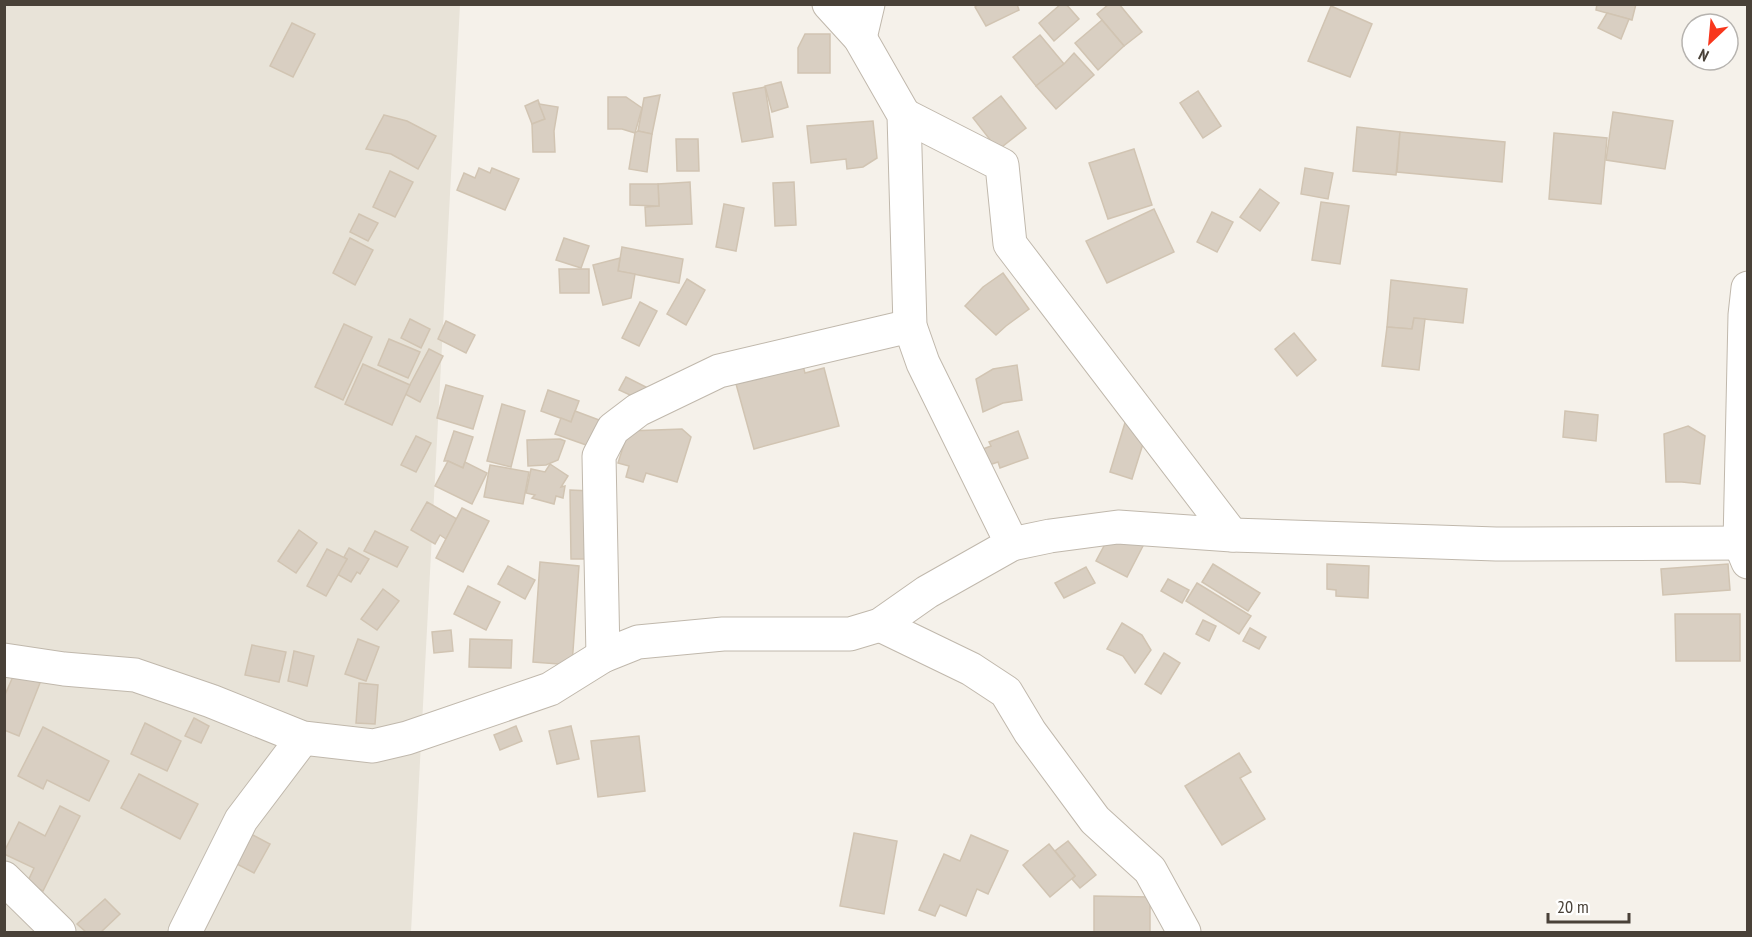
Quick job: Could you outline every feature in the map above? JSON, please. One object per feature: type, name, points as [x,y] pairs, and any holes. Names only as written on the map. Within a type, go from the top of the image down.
[{"type":"street","points":[[829,4],[860,38],[904,115],[910,326],[923,363],[1012,544]]},
{"type":"street","points":[[860,38],[868,4]]},
{"type":"street","points":[[904,115],[1002,165],[1010,244],[1232,535]]},
{"type":"street","points":[[4,660],[64,669],[135,675],[211,701],[303,738],[374,746],[407,738],[550,689],[603,656],[638,642],[723,634],[850,634],[880,625],[927,592],[1012,544],[1050,536],[1118,527],[1232,535],[1745,550],[1745,315],[1748,288]]},
{"type":"street","points":[[603,656],[600,456],[613,429],[638,410],[719,371],[910,326]]},
{"type":"street","points":[[880,625],[971,669],[1006,692],[1030,732],[1095,820],[1150,870],[1184,933]]},
{"type":"street","points":[[185,933],[241,820],[303,738]]},
{"type":"street","points":[[4,878],[59,933]]},
{"type":"shaded area","points":[[5,5],[460,5],[411,932],[5,932]]},
{"type":"building","points":[[979,4],[1017,4],[1019,10],[986,26],[975,7]]},
{"type":"building","points":[[1061,4],[1066,4],[1079,19],[1054,41],[1039,23]]},
{"type":"building","points":[[1109,4],[1119,4],[1142,32],[1124,46],[1097,14]]},
{"type":"building","points":[[1597,4],[1636,4],[1632,20],[1596,10]]},
{"type":"building","points":[[1331,6],[1372,24],[1350,77],[1308,61]]},
{"type":"building","points":[[1607,13],[1629,19],[1621,39],[1598,28]]},
{"type":"building","points":[[1102,20],[1124,46],[1098,70],[1075,43]]},
{"type":"building","points":[[292,23],[315,34],[293,77],[270,66]]},
{"type":"building","points":[[805,34],[830,34],[830,73],[798,73],[798,48]]},
{"type":"building","points":[[1040,35],[1064,64],[1036,86],[1013,57]]},
{"type":"building","points":[[1074,53],[1094,75],[1056,109],[1036,86]]},
{"type":"building","points":[[781,82],[788,107],[772,112],[765,86]]},
{"type":"building","points":[[765,87],[773,137],[742,142],[733,93]]},
{"type":"building","points":[[1198,91],[1221,126],[1203,138],[1180,103]]},
{"type":"building","points":[[660,95],[652,134],[638,131],[644,98]]},
{"type":"building","points":[[1001,96],[1026,128],[998,150],[973,118]]},
{"type":"building","points":[[608,97],[626,97],[642,108],[635,133],[622,129],[608,129]]},
{"type":"building","points":[[538,100],[545,119],[532,124],[525,106]]},
{"type":"building","points":[[539,104],[558,107],[554,131],[555,152],[533,152],[532,124],[545,119]]},
{"type":"building","points":[[1613,112],[1673,121],[1665,169],[1606,160]]},
{"type":"building","points":[[384,115],[407,121],[436,136],[418,169],[391,154],[366,149]]},
{"type":"building","points":[[873,121],[877,158],[863,167],[847,169],[846,159],[811,163],[807,126]]},
{"type":"building","points":[[1357,127],[1400,132],[1396,175],[1353,171]]},
{"type":"building","points":[[638,131],[652,134],[647,172],[629,169],[635,133]]},
{"type":"building","points":[[1400,132],[1505,142],[1502,182],[1397,172]]},
{"type":"building","points":[[1554,133],[1607,138],[1601,204],[1549,199]]},
{"type":"building","points":[[676,139],[698,139],[699,171],[677,171]]},
{"type":"building","points":[[1134,149],[1152,205],[1108,219],[1089,163]]},
{"type":"building","points":[[479,168],[490,173],[492,168],[519,179],[505,210],[457,190],[464,173],[475,178]]},
{"type":"building","points":[[1305,168],[1333,173],[1328,199],[1301,194]]},
{"type":"building","points":[[390,171],[413,182],[395,217],[373,207]]},
{"type":"building","points":[[690,182],[692,224],[646,226],[645,207],[659,206],[658,184]]},
{"type":"building","points":[[794,182],[796,225],[775,226],[773,183]]},
{"type":"building","points":[[630,184],[658,184],[659,206],[630,205]]},
{"type":"building","points":[[1260,189],[1279,203],[1260,231],[1240,217]]},
{"type":"building","points":[[1321,202],[1349,206],[1340,264],[1312,260]]},
{"type":"building","points":[[724,204],[744,208],[736,251],[716,247]]},
{"type":"building","points":[[1154,209],[1174,252],[1107,283],[1086,241]]},
{"type":"building","points":[[1212,212],[1233,222],[1217,252],[1197,242]]},
{"type":"building","points":[[359,214],[378,223],[368,241],[350,232]]},
{"type":"building","points":[[350,238],[373,250],[355,285],[333,273]]},
{"type":"building","points":[[564,238],[589,246],[581,268],[556,260]]},
{"type":"building","points":[[622,247],[683,259],[679,283],[618,271]]},
{"type":"building","points":[[620,258],[618,271],[635,274],[631,298],[603,305],[593,265]]},
{"type":"building","points":[[559,269],[589,269],[589,293],[560,293]]},
{"type":"building","points":[[1003,273],[1029,309],[996,335],[965,306],[983,287]]},
{"type":"building","points":[[687,279],[705,290],[686,325],[667,314]]},
{"type":"building","points":[[1391,280],[1467,289],[1463,323],[1414,318],[1412,329],[1387,327]]},
{"type":"building","points":[[640,302],[657,311],[639,346],[622,338]]},
{"type":"building","points":[[1414,318],[1425,319],[1419,370],[1382,366],[1387,327],[1412,329]]},
{"type":"building","points":[[410,319],[430,329],[421,348],[401,338]]},
{"type":"building","points":[[446,321],[475,335],[466,353],[438,339]]},
{"type":"building","points":[[344,324],[372,337],[343,400],[315,387]]},
{"type":"building","points":[[1294,333],[1316,360],[1297,376],[1275,349]]},
{"type":"building","points":[[389,339],[420,352],[408,378],[378,365]]},
{"type":"building","points":[[429,349],[443,356],[420,402],[405,394]]},
{"type":"building","points":[[800,355],[805,373],[824,368],[839,426],[754,449],[736,384]]},
{"type":"building","points":[[363,364],[410,385],[392,425],[345,404]]},
{"type":"building","points":[[1017,365],[1022,400],[1003,403],[983,412],[976,379],[993,369]]},
{"type":"building","points":[[626,377],[650,389],[643,401],[619,390]]},
{"type":"building","points":[[446,385],[483,396],[473,429],[437,418]]},
{"type":"building","points":[[548,390],[579,401],[571,422],[541,411]]},
{"type":"building","points":[[502,404],[525,411],[511,467],[487,461]]},
{"type":"building","points":[[575,411],[599,420],[589,446],[555,434],[561,418],[571,422]]},
{"type":"building","points":[[1565,411],[1598,415],[1596,441],[1563,437]]},
{"type":"building","points":[[1128,413],[1147,431],[1132,479],[1110,472]]},
{"type":"building","points":[[1688,426],[1705,436],[1700,484],[1666,482],[1664,434]]},
{"type":"building","points":[[682,429],[691,437],[677,482],[646,473],[643,482],[626,477],[629,466],[618,463],[628,431]]},
{"type":"building","points":[[454,431],[473,437],[463,468],[444,461]]},
{"type":"building","points":[[1018,431],[1028,458],[1000,468],[998,462],[989,465],[983,449],[991,446],[989,442]]},
{"type":"building","points":[[416,436],[431,443],[416,472],[401,465]]},
{"type":"building","points":[[560,439],[565,441],[558,460],[546,465],[528,466],[527,440]]},
{"type":"building","points":[[448,461],[463,468],[465,462],[487,473],[472,504],[435,486]]},
{"type":"building","points":[[550,464],[568,476],[561,487],[565,486],[563,498],[556,496],[554,504],[532,498],[535,495],[526,493],[531,469],[545,472]]},
{"type":"building","points":[[490,465],[529,472],[523,504],[484,497]]},
{"type":"building","points":[[570,490],[591,491],[592,559],[571,559]]},
{"type":"building","points":[[427,502],[457,519],[446,539],[440,535],[435,544],[411,530]]},
{"type":"building","points":[[462,508],[489,521],[463,572],[436,558]]},
{"type":"building","points":[[299,530],[317,543],[296,573],[278,561]]},
{"type":"building","points":[[375,531],[408,547],[397,567],[364,551]]},
{"type":"building","points":[[1112,531],[1144,544],[1127,577],[1096,561]]},
{"type":"building","points":[[349,548],[369,559],[360,574],[357,572],[351,582],[337,574],[347,559],[344,557]]},
{"type":"building","points":[[327,549],[347,559],[326,596],[307,586]]},
{"type":"building","points":[[540,562],[579,566],[572,665],[533,662]]},
{"type":"building","points":[[1213,564],[1260,593],[1248,611],[1202,582]]},
{"type":"building","points":[[1327,564],[1369,566],[1368,598],[1336,596],[1336,590],[1327,589]]},
{"type":"building","points":[[1728,564],[1730,590],[1663,595],[1661,569]]},
{"type":"building","points":[[508,566],[535,580],[525,599],[498,584]]},
{"type":"building","points":[[1086,567],[1095,583],[1064,598],[1055,583]]},
{"type":"building","points":[[1168,579],[1189,590],[1182,603],[1161,591]]},
{"type":"building","points":[[1197,583],[1251,616],[1239,634],[1186,601]]},
{"type":"building","points":[[468,586],[500,602],[486,630],[454,614]]},
{"type":"building","points":[[383,589],[399,601],[377,630],[361,619]]},
{"type":"building","points":[[1675,614],[1740,614],[1740,661],[1676,661]]},
{"type":"building","points":[[1203,620],[1216,626],[1209,641],[1196,634]]},
{"type":"building","points":[[1122,623],[1142,635],[1151,650],[1135,673],[1123,656],[1107,649]]},
{"type":"building","points":[[1250,628],[1266,637],[1259,649],[1243,641]]},
{"type":"building","points":[[451,630],[453,651],[434,653],[432,632]]},
{"type":"building","points":[[358,639],[379,647],[366,681],[345,674]]},
{"type":"building","points":[[470,639],[512,640],[511,668],[469,667]]},
{"type":"building","points":[[252,645],[286,652],[279,682],[245,675]]},
{"type":"building","points":[[294,651],[314,656],[307,686],[288,681]]},
{"type":"building","points":[[1164,653],[1180,663],[1161,694],[1145,684]]},
{"type":"building","points":[[15,672],[40,683],[19,736],[4,730],[4,697]]},
{"type":"building","points":[[359,683],[378,685],[375,724],[356,723]]},
{"type":"building","points":[[194,718],[209,726],[201,743],[185,736]]},
{"type":"building","points":[[145,723],[181,741],[167,771],[131,754]]},
{"type":"building","points":[[516,726],[522,741],[500,750],[494,735]]},
{"type":"building","points":[[571,726],[579,759],[557,764],[549,731]]},
{"type":"building","points":[[43,727],[109,761],[89,801],[47,780],[43,789],[18,776]]},
{"type":"building","points":[[639,736],[645,791],[598,797],[591,741]]},
{"type":"building","points":[[1239,753],[1251,772],[1240,778],[1265,819],[1222,845],[1185,786]]},
{"type":"building","points":[[139,774],[198,804],[180,839],[121,808]]},
{"type":"building","points":[[60,806],[80,816],[43,891],[27,883],[34,868],[4,852],[19,822],[45,836]]},
{"type":"building","points":[[249,833],[270,844],[254,873],[233,862]]},
{"type":"building","points":[[854,833],[897,841],[884,914],[840,906]]},
{"type":"building","points":[[971,835],[1008,851],[988,894],[977,889],[966,916],[940,905],[935,916],[919,910],[944,854],[960,861]]},
{"type":"building","points":[[1068,841],[1096,875],[1080,888],[1072,879],[1075,876],[1055,851]]},
{"type":"building","points":[[1049,844],[1075,876],[1050,897],[1023,865]]},
{"type":"building","points":[[1094,896],[1150,897],[1150,932],[1094,932]]},
{"type":"building","points":[[105,899],[120,914],[101,932],[86,932],[77,924]]}]
